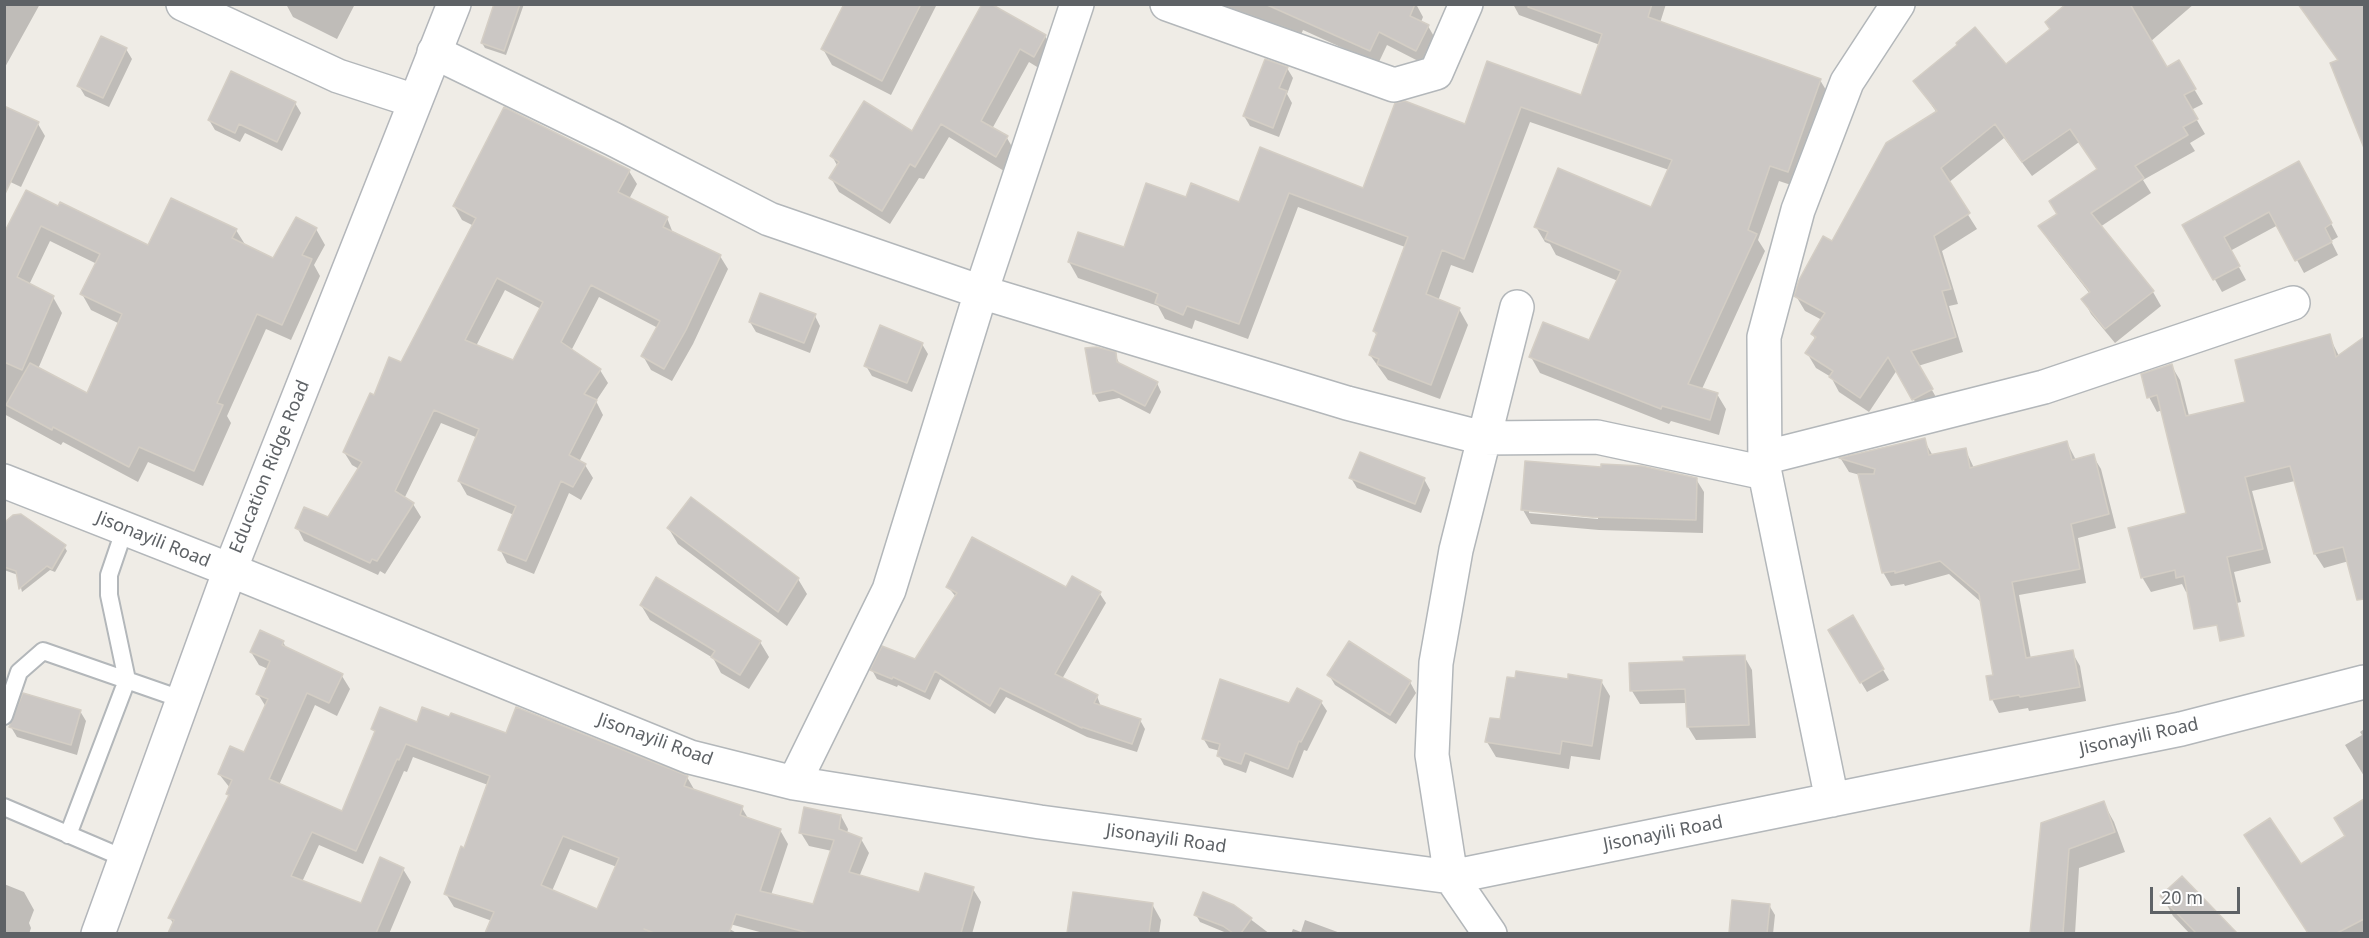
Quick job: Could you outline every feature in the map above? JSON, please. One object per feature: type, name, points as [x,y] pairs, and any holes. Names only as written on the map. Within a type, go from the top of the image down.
[{"type":"street","points":[[183,4],[338,75],[415,101]]},
{"type":"street","name":"Education Ridge Road","points":[[98,933],[230,570],[454,4]]},
{"type":"street","points":[[794,783],[889,590],[981,292],[1077,4]]},
{"type":"street","points":[[1167,4],[1394,85],[1436,73],[1466,4]]},
{"type":"street","points":[[1832,800],[1766,465],[1764,337],[1798,210],[1847,82],[1898,4]]},
{"type":"street","points":[[434,52],[770,219],[981,292],[1347,403],[1483,438],[1597,437],[1766,465],[2044,387],[2293,303]]},
{"type":"street","points":[[1490,933],[1451,877],[1432,755],[1436,663],[1456,550],[1517,307]]},
{"type":"street","name":"Jisonayili Road","points":[[4,481],[690,757],[794,783],[1040,822],[1451,877],[2181,729],[2364,682]]},
{"type":"lane","points":[[68,836],[127,681],[109,595],[110,575],[125,528]]},
{"type":"lane","points":[[4,716],[19,672],[43,651],[182,699]]},
{"type":"lane","points":[[4,807],[126,859]]},
{"type":"building","points":[[494,4],[520,4],[504,51],[481,43]]},
{"type":"building","points":[[844,4],[921,4],[882,81],[821,49]]},
{"type":"building","points":[[982,4],[991,4],[1046,35],[1034,57],[1020,49],[981,121],[1008,136],[996,157],[941,124],[915,167],[910,164],[882,211],[829,178],[839,162],[830,156],[864,101],[912,131]]},
{"type":"building","points":[[1265,4],[1415,4],[1410,16],[1429,25],[1416,51],[1379,32],[1370,51]]},
{"type":"building","points":[[1529,4],[1652,4],[1648,17],[1821,79],[1788,172],[1770,166],[1748,230],[1757,234],[1688,384],[1718,393],[1710,420],[1662,406],[1661,409],[1529,357],[1543,322],[1589,340],[1621,271],[1545,239],[1548,232],[1534,227],[1558,168],[1651,207],[1672,160],[1521,107],[1464,259],[1442,250],[1426,294],[1460,308],[1431,385],[1377,364],[1379,359],[1369,355],[1377,333],[1373,331],[1408,237],[1289,193],[1239,324],[1187,306],[1183,315],[1155,303],[1158,294],[1068,262],[1078,232],[1124,247],[1146,183],[1186,197],[1191,183],[1239,202],[1260,147],[1363,188],[1395,103],[1405,101],[1465,124],[1487,61],[1581,95],[1602,34],[1528,7]]},
{"type":"building","points":[[2066,4],[2130,4],[2167,67],[2179,60],[2196,89],[2184,95],[2198,119],[2183,127],[2188,135],[2135,166],[2144,178],[2091,213],[2154,291],[2105,329],[2081,299],[2090,292],[2038,226],[2057,214],[2049,201],[2097,169],[2070,129],[2022,162],[1995,124],[1941,168],[1970,213],[1934,236],[1951,289],[1942,291],[1956,337],[1911,351],[1933,389],[1912,400],[1888,357],[1860,398],[1829,377],[1833,371],[1805,353],[1816,337],[1811,334],[1825,313],[1794,296],[1799,280],[1823,236],[1832,241],[1886,143],[1937,111],[1913,81],[1975,27],[2006,64],[2050,29],[2045,22]]},
{"type":"building","points":[[2298,4],[2364,4],[2364,148],[2330,63],[2338,60]]},
{"type":"building","points":[[101,36],[127,48],[103,98],[77,86]]},
{"type":"building","points":[[1265,59],[1288,67],[1279,88],[1287,91],[1273,128],[1243,116]]},
{"type":"building","points":[[231,71],[296,102],[277,142],[239,124],[235,133],[208,120]]},
{"type":"building","points":[[4,106],[39,122],[4,196]]},
{"type":"building","points":[[504,107],[630,170],[618,192],[668,217],[663,227],[721,255],[686,330],[664,369],[641,356],[660,321],[591,285],[561,342],[601,369],[584,394],[597,400],[569,455],[586,464],[573,487],[561,481],[526,561],[498,550],[516,506],[458,481],[479,429],[434,410],[395,491],[414,503],[377,561],[372,559],[370,563],[295,528],[304,507],[328,517],[362,462],[343,452],[370,393],[374,395],[389,357],[401,362],[476,218],[453,206]],"holes":[[[497,278],[543,302],[513,360],[465,340]]]},
{"type":"building","points":[[2299,161],[2332,223],[2325,228],[2332,242],[2295,261],[2269,212],[2224,237],[2240,266],[2213,280],[2182,225]]},
{"type":"building","points":[[26,190],[58,206],[60,202],[148,245],[171,198],[237,229],[232,238],[273,258],[296,217],[317,228],[302,255],[312,259],[282,325],[257,314],[217,403],[223,405],[194,471],[139,447],[129,467],[6,405],[30,363],[87,393],[122,314],[80,294],[100,254],[41,226],[17,277],[54,296],[22,370],[4,362],[4,233]]},
{"type":"building","points":[[760,293],[816,314],[804,343],[749,322]]},
{"type":"building","points":[[880,325],[923,343],[907,383],[864,366]]},
{"type":"building","points":[[2330,334],[2336,357],[2364,337],[2364,599],[2357,600],[2343,547],[2314,554],[2290,466],[2245,477],[2263,549],[2227,557],[2244,636],[2220,641],[2217,625],[2194,629],[2184,576],[2176,578],[2175,570],[2141,578],[2128,528],[2186,513],[2157,395],[2147,398],[2141,374],[2172,364],[2186,416],[2245,402],[2235,360]]},
{"type":"building","points":[[1096,347],[1116,352],[1117,362],[1158,382],[1145,406],[1113,390],[1093,394],[1085,348]]},
{"type":"building","points":[[1925,438],[1929,455],[1966,448],[1970,468],[2067,441],[2072,460],[2094,454],[2109,514],[2071,524],[2080,569],[2012,582],[2026,658],[2073,650],[2080,687],[1990,700],[1986,676],[1993,675],[1979,594],[1940,561],[1895,573],[1895,571],[1882,573],[1858,474],[1874,474],[1875,469],[1839,458]]},
{"type":"building","points":[[1360,452],[1425,478],[1415,504],[1349,478]]},
{"type":"building","points":[[1525,461],[1601,467],[1601,464],[1642,466],[1697,478],[1696,520],[1591,517],[1521,510]]},
{"type":"building","points":[[691,497],[799,578],[778,612],[667,528]]},
{"type":"building","points":[[21,514],[66,545],[52,569],[47,566],[19,589],[16,571],[4,567],[4,527],[6,521],[13,515]]},
{"type":"building","points":[[972,537],[1066,587],[1072,576],[1101,592],[1055,674],[1098,695],[1094,703],[1141,719],[1132,744],[1082,728],[1000,688],[990,706],[935,671],[925,692],[893,677],[892,679],[870,670],[882,646],[915,659],[957,593],[946,587]]},
{"type":"building","points":[[656,577],[761,641],[740,675],[711,657],[715,651],[640,605]]},
{"type":"building","points":[[1853,615],[1884,669],[1860,683],[1828,630]]},
{"type":"building","points":[[260,630],[284,641],[282,645],[343,674],[329,703],[307,693],[269,779],[342,811],[375,731],[371,729],[380,707],[417,722],[422,707],[449,717],[451,713],[506,733],[516,707],[688,776],[684,786],[743,806],[740,815],[781,829],[760,891],[813,904],[834,840],[799,833],[804,807],[841,815],[839,829],[862,838],[849,872],[919,892],[925,873],[974,887],[961,933],[809,933],[736,914],[729,933],[654,933],[644,929],[653,933],[485,933],[494,912],[444,894],[461,846],[464,848],[490,776],[406,744],[399,760],[397,759],[356,851],[312,832],[291,876],[361,903],[380,857],[404,868],[376,933],[168,933],[174,920],[168,918],[229,795],[226,794],[232,780],[218,774],[230,746],[244,752],[268,699],[256,694],[270,661],[250,652]],"holes":[[[563,836],[619,858],[597,909],[541,885]]]},
{"type":"building","points":[[1349,641],[1411,681],[1390,715],[1327,675]]},
{"type":"building","points":[[1745,655],[1749,725],[1687,727],[1685,689],[1630,691],[1629,663],[1684,661],[1683,657]]},
{"type":"building","points":[[1516,671],[1568,679],[1568,674],[1602,680],[1592,746],[1562,741],[1560,754],[1485,742],[1490,718],[1500,719],[1507,677],[1515,678]]},
{"type":"building","points":[[1220,679],[1289,703],[1297,688],[1322,701],[1301,742],[1299,741],[1288,769],[1245,753],[1241,764],[1217,756],[1220,744],[1202,739]]},
{"type":"building","points":[[23,693],[81,710],[71,745],[9,727]]},
{"type":"building","points":[[2364,799],[2364,919],[2337,933],[2308,933],[2244,835],[2270,818],[2301,864],[2345,836],[2334,818]]},
{"type":"building","points":[[2104,801],[2115,832],[2069,849],[2063,933],[2030,933],[2041,823]]},
{"type":"building","points":[[2182,876],[2237,933],[2196,933],[2160,896]]},
{"type":"building","points":[[1073,892],[1153,903],[1149,933],[1067,933]]},
{"type":"building","points":[[1203,892],[1234,905],[1252,918],[1241,933],[1233,933],[1223,926],[1194,915]]},
{"type":"building","points":[[1732,900],[1770,904],[1767,933],[1729,933]]}]
